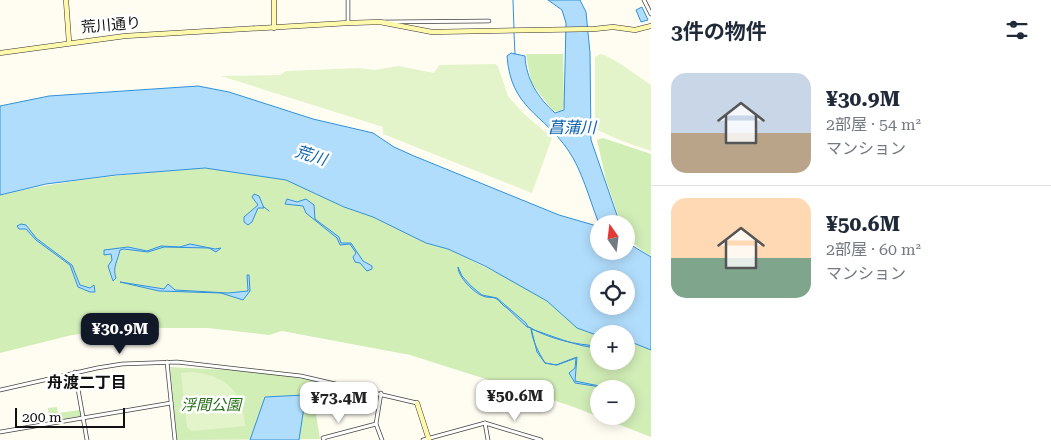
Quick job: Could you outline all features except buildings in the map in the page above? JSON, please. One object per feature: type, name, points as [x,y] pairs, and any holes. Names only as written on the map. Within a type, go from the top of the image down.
[{"type":"street","points":[[66,0],[69,42]]},
{"type":"street","points":[[274,0],[274,28]]},
{"type":"street","points":[[348,0],[348,24]]},
{"type":"street","points":[[644,0],[651,14]]},
{"type":"street","points":[[380,22],[489,21]]},
{"type":"street","name":"荒川通り","points":[[0,52],[69,42],[226,29],[380,22],[432,32],[613,27],[634,30],[651,26]]},
{"type":"street","points":[[167,362],[175,440]]},
{"type":"street","points":[[0,390],[75,372],[122,364],[167,362],[208,364],[301,376],[381,393],[417,403],[429,440]]},
{"type":"street","points":[[75,372],[86,440]]},
{"type":"street","points":[[381,393],[376,424],[382,440]]},
{"type":"street","points":[[0,432],[171,404]]},
{"type":"street","points":[[485,423],[488,440]]},
{"type":"street","points":[[423,440],[429,440],[485,423],[541,440]]},
{"type":"street","points":[[324,440],[323,438],[376,424]]},
{"type":"green space","points":[[526,54],[563,54],[564,107],[560,112],[553,111],[531,82]]},
{"type":"green space","points":[[600,54],[618,63],[651,85],[651,151],[595,129],[595,57]]},
{"type":"green space","points":[[495,64],[498,66],[508,96],[522,112],[552,138],[532,193],[383,134],[383,127],[221,76],[280,75],[286,71],[359,68],[375,70],[399,66],[434,73],[439,65]]},
{"type":"green space","points":[[603,138],[651,154],[651,256],[635,244],[635,215],[618,215],[606,180],[597,140]]},
{"type":"green space","points":[[205,168],[286,180],[344,207],[373,217],[426,243],[448,249],[509,279],[547,301],[577,328],[590,333],[590,370],[635,370],[635,344],[651,350],[651,437],[620,425],[635,425],[635,380],[590,380],[590,413],[410,355],[282,331],[269,335],[208,328],[127,328],[72,335],[0,353],[0,195],[77,181]]},
{"type":"green space","name":"浮間公園","points":[[170,367],[263,372],[327,383],[331,407],[328,411],[316,414],[320,439],[177,440]]},
{"type":"green space","points":[[193,372],[215,377],[231,387],[240,403],[245,426],[191,431],[187,427],[181,373]]},
{"type":"green space","points":[[57,407],[58,413],[80,410],[81,416],[50,421],[48,408]]},
{"type":"water","name":"菖蒲川","points":[[548,0],[580,0],[586,12],[590,53],[591,140],[617,215],[596,215],[573,158],[558,138],[521,99],[510,74],[507,56],[511,53],[525,56],[530,80],[543,101],[555,113],[564,110],[566,23],[562,10]]},
{"type":"water","points":[[642,7],[648,20],[641,22],[636,10]]},
{"type":"water","name":"荒川","points":[[198,86],[229,92],[313,119],[373,133],[394,147],[414,156],[559,215],[590,224],[590,260],[635,260],[635,247],[651,257],[651,350],[635,344],[635,325],[590,325],[590,333],[577,328],[547,301],[485,266],[448,249],[426,243],[373,217],[344,207],[286,180],[205,168],[116,175],[46,184],[0,195],[0,106],[49,96]]},
{"type":"water","points":[[254,194],[259,196],[264,208],[258,208],[252,222],[248,225],[244,222],[244,217],[258,205],[252,197]]},
{"type":"water","points":[[287,199],[297,202],[306,199],[314,205],[315,219],[339,237],[341,243],[351,243],[363,261],[372,266],[372,269],[367,271],[360,263],[355,262],[353,257],[356,253],[350,244],[340,245],[337,238],[306,213],[303,206],[285,204]]},
{"type":"water","points":[[21,224],[26,225],[36,238],[72,265],[80,285],[90,288],[94,285],[95,292],[78,287],[70,265],[36,240],[26,229],[19,229],[17,226]]},
{"type":"water","points":[[190,244],[215,249],[221,248],[216,252],[209,248],[164,247],[148,252],[120,250],[115,267],[116,278],[113,281],[108,266],[112,260],[111,254],[104,255],[104,250],[128,247],[147,251],[161,246],[180,247]]},
{"type":"water","points":[[458,267],[462,276],[471,286],[482,295],[497,298],[531,328],[527,327],[497,299],[483,296],[471,288],[464,280],[459,271]]},
{"type":"water","points":[[247,275],[249,275],[250,291],[243,300],[221,293],[159,291],[120,282],[164,289],[168,284],[175,290],[228,293],[248,291]]},
{"type":"water","points":[[536,331],[568,342],[545,335]]},
{"type":"water","points":[[568,342],[590,345],[590,347]]},
{"type":"water","points":[[535,343],[538,350],[545,363],[537,352]]},
{"type":"water","points":[[577,357],[575,381],[590,385],[575,383],[569,373],[575,368],[576,358],[556,365]]},
{"type":"water","points":[[317,392],[318,396],[324,397],[322,401],[327,403],[327,407],[321,405],[304,407],[299,440],[250,440],[265,397],[304,395],[305,399],[316,404],[319,398],[316,394],[310,394]]},
{"type":"waterway","points":[[513,0],[514,29]]},
{"type":"waterway","points":[[514,33],[515,54]]},
{"type":"waterway","points":[[264,207],[269,211]]},
{"type":"district","name":"舟渡二丁目","points":[[87,382]]}]
